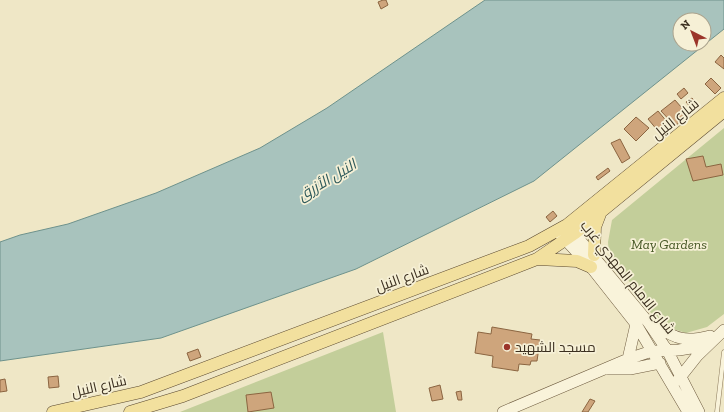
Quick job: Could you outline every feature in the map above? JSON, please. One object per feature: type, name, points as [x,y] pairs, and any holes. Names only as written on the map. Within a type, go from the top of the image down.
[{"type":"main road","name":"شارع النيل","points":[[53,412],[141,392],[566,233],[601,212],[636,177],[724,98]]},
{"type":"main road","name":"شارع النيل","points":[[130,412],[183,396],[537,259],[566,233],[636,177],[724,111]]},
{"type":"main road","points":[[537,259],[592,261],[595,227],[601,212]]},
{"type":"main road","name":"شارع الامام المهدي غرب","points":[[566,233],[648,322],[667,350],[699,412]]},
{"type":"main road","name":"شارع الامام المهدي غرب","points":[[592,261],[636,324],[688,412]]},
{"type":"main road","points":[[448,277],[454,291]]},
{"type":"main road","points":[[648,322],[667,334],[683,340],[696,339],[720,333]]},
{"type":"main road","points":[[628,359],[636,324]]},
{"type":"main road","points":[[503,412],[628,359],[652,351],[679,350],[697,347],[720,333]]},
{"type":"main road","points":[[675,388],[680,374],[720,333]]},
{"type":"main road","points":[[605,369],[630,369],[660,363]]},
{"type":"lane","points":[[717,412],[724,352]]},
{"type":"green space","name":"May Gardens","points":[[724,128],[724,314],[707,327],[686,333],[667,327],[654,318],[642,298],[609,255],[608,242],[612,220]]},
{"type":"green space","points":[[383,332],[396,412],[180,412]]},
{"type":"water","name":"النيل الأزرق","points":[[485,0],[724,0],[724,29],[712,39],[712,12],[672,12],[672,52],[695,52],[534,181],[356,269],[161,338],[0,361],[0,242],[20,235],[68,224],[156,193],[260,148],[327,108]]},
{"type":"building","points":[[386,0],[388,5],[381,9],[378,2]]},
{"type":"building","points":[[721,55],[724,58],[724,69],[715,62]]},
{"type":"building","points":[[711,78],[721,88],[715,94],[705,84]]},
{"type":"building","points":[[684,88],[688,93],[681,99],[677,94]]},
{"type":"building","points":[[692,98],[697,104],[692,109],[686,102]]},
{"type":"building","points":[[675,100],[688,115],[675,126],[661,111]]},
{"type":"building","points":[[658,111],[668,123],[658,131],[648,119]]},
{"type":"building","points":[[636,117],[649,128],[636,141],[624,129]]},
{"type":"building","points":[[620,139],[630,158],[622,163],[611,143]]},
{"type":"building","points":[[703,156],[706,167],[721,164],[723,175],[693,181],[686,159]]},
{"type":"building","points":[[608,168],[610,171],[598,180],[596,177]]},
{"type":"building","points":[[553,211],[557,216],[550,222],[546,217]]},
{"type":"building","name":"مسجد الشهيد","points":[[492,327],[532,334],[531,339],[540,340],[537,361],[531,361],[530,365],[519,364],[518,371],[492,367],[493,356],[475,353],[478,332],[491,334]]},
{"type":"building","points":[[198,349],[201,357],[190,361],[187,353]]},
{"type":"building","points":[[58,376],[59,387],[49,388],[48,377]]},
{"type":"building","points":[[5,379],[7,391],[0,392],[0,380]]},
{"type":"building","points":[[440,385],[443,399],[432,401],[429,388]]},
{"type":"building","points":[[461,391],[462,400],[458,400],[456,392]]},
{"type":"building","points":[[271,392],[274,408],[248,412],[246,395]]},
{"type":"building","points":[[590,399],[595,401],[588,412],[582,412]]},
{"type":"place","name":"مسجد الشهيد","points":[[507,347]]}]
